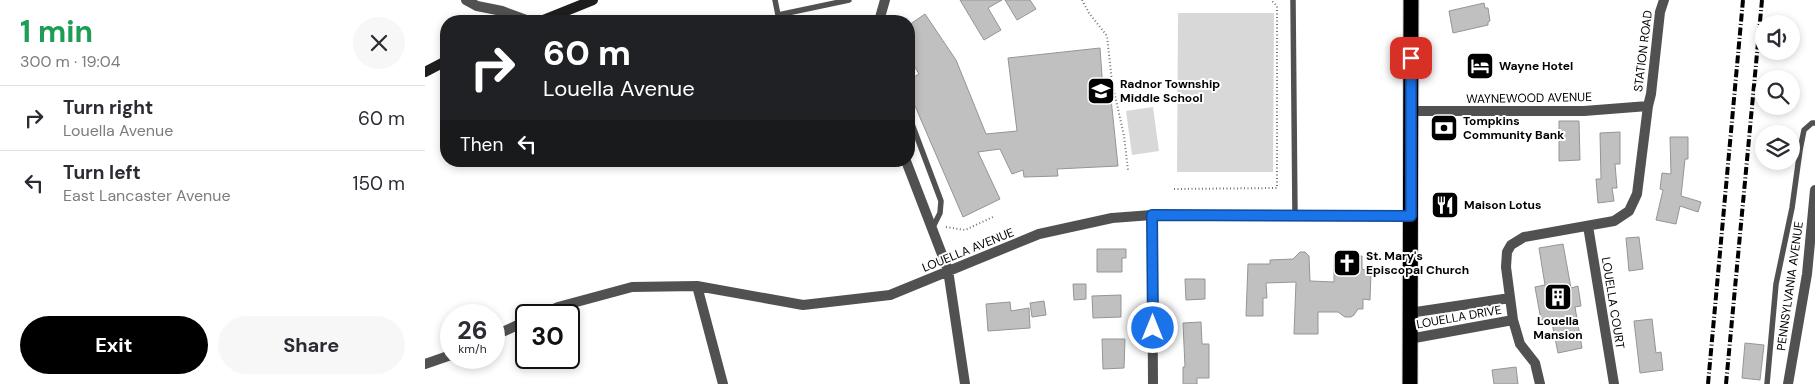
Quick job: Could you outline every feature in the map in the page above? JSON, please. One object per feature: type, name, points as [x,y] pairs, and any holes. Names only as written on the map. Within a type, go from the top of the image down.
[{"type":"highway","points":[[1410,384],[1411,0]]},
{"type":"main road","points":[[556,15],[593,0]]},
{"type":"main road","points":[[425,72],[440,64]]},
{"type":"street","points":[[466,0],[477,6],[512,15]]},
{"type":"street","points":[[881,15],[885,0]]},
{"type":"street","name":"STATION ROAD","points":[[1648,106],[1660,12],[1665,0]]},
{"type":"street","points":[[1540,384],[1535,363],[1520,344],[1513,320],[1507,252],[1514,242],[1524,236],[1588,226],[1618,219],[1626,214],[1632,207],[1637,194],[1648,106]]},
{"type":"street","name":"WAYNEWOOD AVENUE","points":[[1411,111],[1584,110],[1648,106]]},
{"type":"street","points":[[908,167],[948,270],[965,384]]},
{"type":"street","name":"PENNSYLVANIA AVENUE","points":[[1788,384],[1807,274],[1815,190]]},
{"type":"street","points":[[1152,215],[1153,384]]},
{"type":"street","name":"LOUELLA AVENUE","points":[[569,304],[632,286],[697,286],[803,305],[890,296],[948,270],[1039,234],[1112,218],[1152,215],[1411,216]]},
{"type":"street","name":"LOUELLA COURT","points":[[1588,226],[1614,384]]},
{"type":"street","points":[[697,286],[723,384]]},
{"type":"street","name":"LOUELLA DRIVE","points":[[1409,313],[1510,298]]},
{"type":"street","name":"LOUELLA DRIVE","points":[[1409,339],[1513,320]]},
{"type":"street","points":[[425,364],[440,359]]},
{"type":"lane","points":[[775,0],[778,15],[849,0]]},
{"type":"lane","points":[[1293,0],[1295,215]]},
{"type":"lane","points":[[1767,384],[1776,284],[1791,208],[1802,137],[1804,130],[1812,123],[1815,123]]},
{"type":"lane","points":[[915,132],[939,194],[941,208],[933,229]]},
{"type":"path","points":[[1082,0],[1089,13],[1107,36],[1112,82],[1124,136],[1127,170]]},
{"type":"path","points":[[1174,189],[1277,188],[1277,6],[1271,0]]},
{"type":"path","points":[[946,227],[965,230],[993,217]]},
{"type":"shaded area","points":[[1178,13],[1274,13],[1273,172],[1177,172]]},
{"type":"shaded area","points":[[1153,107],[1159,151],[1132,155],[1126,111]]},
{"type":"building","points":[[960,0],[1002,0],[988,8],[1001,30],[984,40]]},
{"type":"building","points":[[1005,0],[1030,0],[1036,9],[1017,20]]},
{"type":"building","points":[[1484,3],[1485,8],[1488,8],[1490,21],[1488,25],[1453,33],[1449,11]]},
{"type":"building","points":[[925,14],[956,60],[986,134],[1017,131],[1008,58],[1100,48],[1103,90],[1110,89],[1118,166],[1057,169],[1058,176],[1024,177],[1023,170],[1012,174],[1000,149],[978,152],[1000,199],[963,217],[915,106],[915,76],[919,74],[915,67],[915,21]]},
{"type":"building","points":[[1559,121],[1579,121],[1580,160],[1559,161]]},
{"type":"building","points":[[1620,132],[1620,164],[1615,164],[1617,188],[1612,188],[1614,201],[1598,203],[1596,179],[1601,179],[1600,133]]},
{"type":"building","points":[[1670,137],[1688,137],[1688,159],[1685,159],[1681,196],[1701,202],[1698,212],[1680,206],[1676,224],[1656,220],[1663,190],[1660,189],[1662,173],[1671,174]]},
{"type":"building","points":[[1639,237],[1643,269],[1629,271],[1626,238]]},
{"type":"building","name":"Louella Mansion","points":[[1563,244],[1571,288],[1578,286],[1581,306],[1575,307],[1582,348],[1558,353],[1551,318],[1541,320],[1535,287],[1545,285],[1539,248]]},
{"type":"building","points":[[1097,249],[1126,249],[1126,258],[1122,258],[1122,272],[1097,272]]},
{"type":"building","points":[[1300,252],[1305,252],[1309,256],[1310,281],[1334,282],[1334,257],[1343,256],[1343,252],[1352,252],[1352,256],[1362,256],[1362,269],[1371,272],[1370,300],[1363,299],[1363,309],[1358,309],[1351,317],[1345,317],[1338,312],[1318,312],[1318,334],[1294,334],[1296,282],[1266,283],[1267,298],[1263,298],[1263,316],[1246,316],[1248,264],[1270,264],[1270,260],[1293,259]]},
{"type":"building","points":[[1185,279],[1205,279],[1205,299],[1186,300]]},
{"type":"building","points":[[1073,284],[1086,284],[1086,299],[1074,300]]},
{"type":"building","points":[[1121,295],[1121,317],[1093,318],[1092,296]]},
{"type":"building","points":[[1044,301],[1046,315],[1032,317],[1030,303]]},
{"type":"building","points":[[1010,302],[1011,311],[1029,308],[1030,328],[988,331],[986,304]]},
{"type":"building","points":[[1652,319],[1656,353],[1661,352],[1663,370],[1640,373],[1634,321]]},
{"type":"building","points":[[1201,322],[1202,344],[1209,344],[1209,378],[1197,378],[1197,384],[1183,384],[1183,367],[1185,367],[1183,323]]},
{"type":"building","points":[[1102,339],[1125,339],[1124,368],[1103,369]]},
{"type":"building","points":[[1745,343],[1764,345],[1760,380],[1742,378]]},
{"type":"building","points":[[1516,367],[1518,384],[1494,384],[1492,370]]},
{"type":"railway","points":[[1708,384],[1743,0]]},
{"type":"railway","points":[[1726,384],[1762,0]]},
{"type":"place","name":"Wayne Hotel","points":[[1480,66]]},
{"type":"place","name":"Radnor Township Middle School","points":[[1101,91]]},
{"type":"place","name":"Tompkins Community Bank","points":[[1444,128]]},
{"type":"place","name":"Maison Lotus","points":[[1445,205]]},
{"type":"place","name":"St. Mary's Episcopal Church","points":[[1347,263]]},
{"type":"place","name":"Louella Mansion","points":[[1558,297]]},
{"type":"route","points":[[1153,328],[1152,215],[1411,216],[1411,58]]}]
